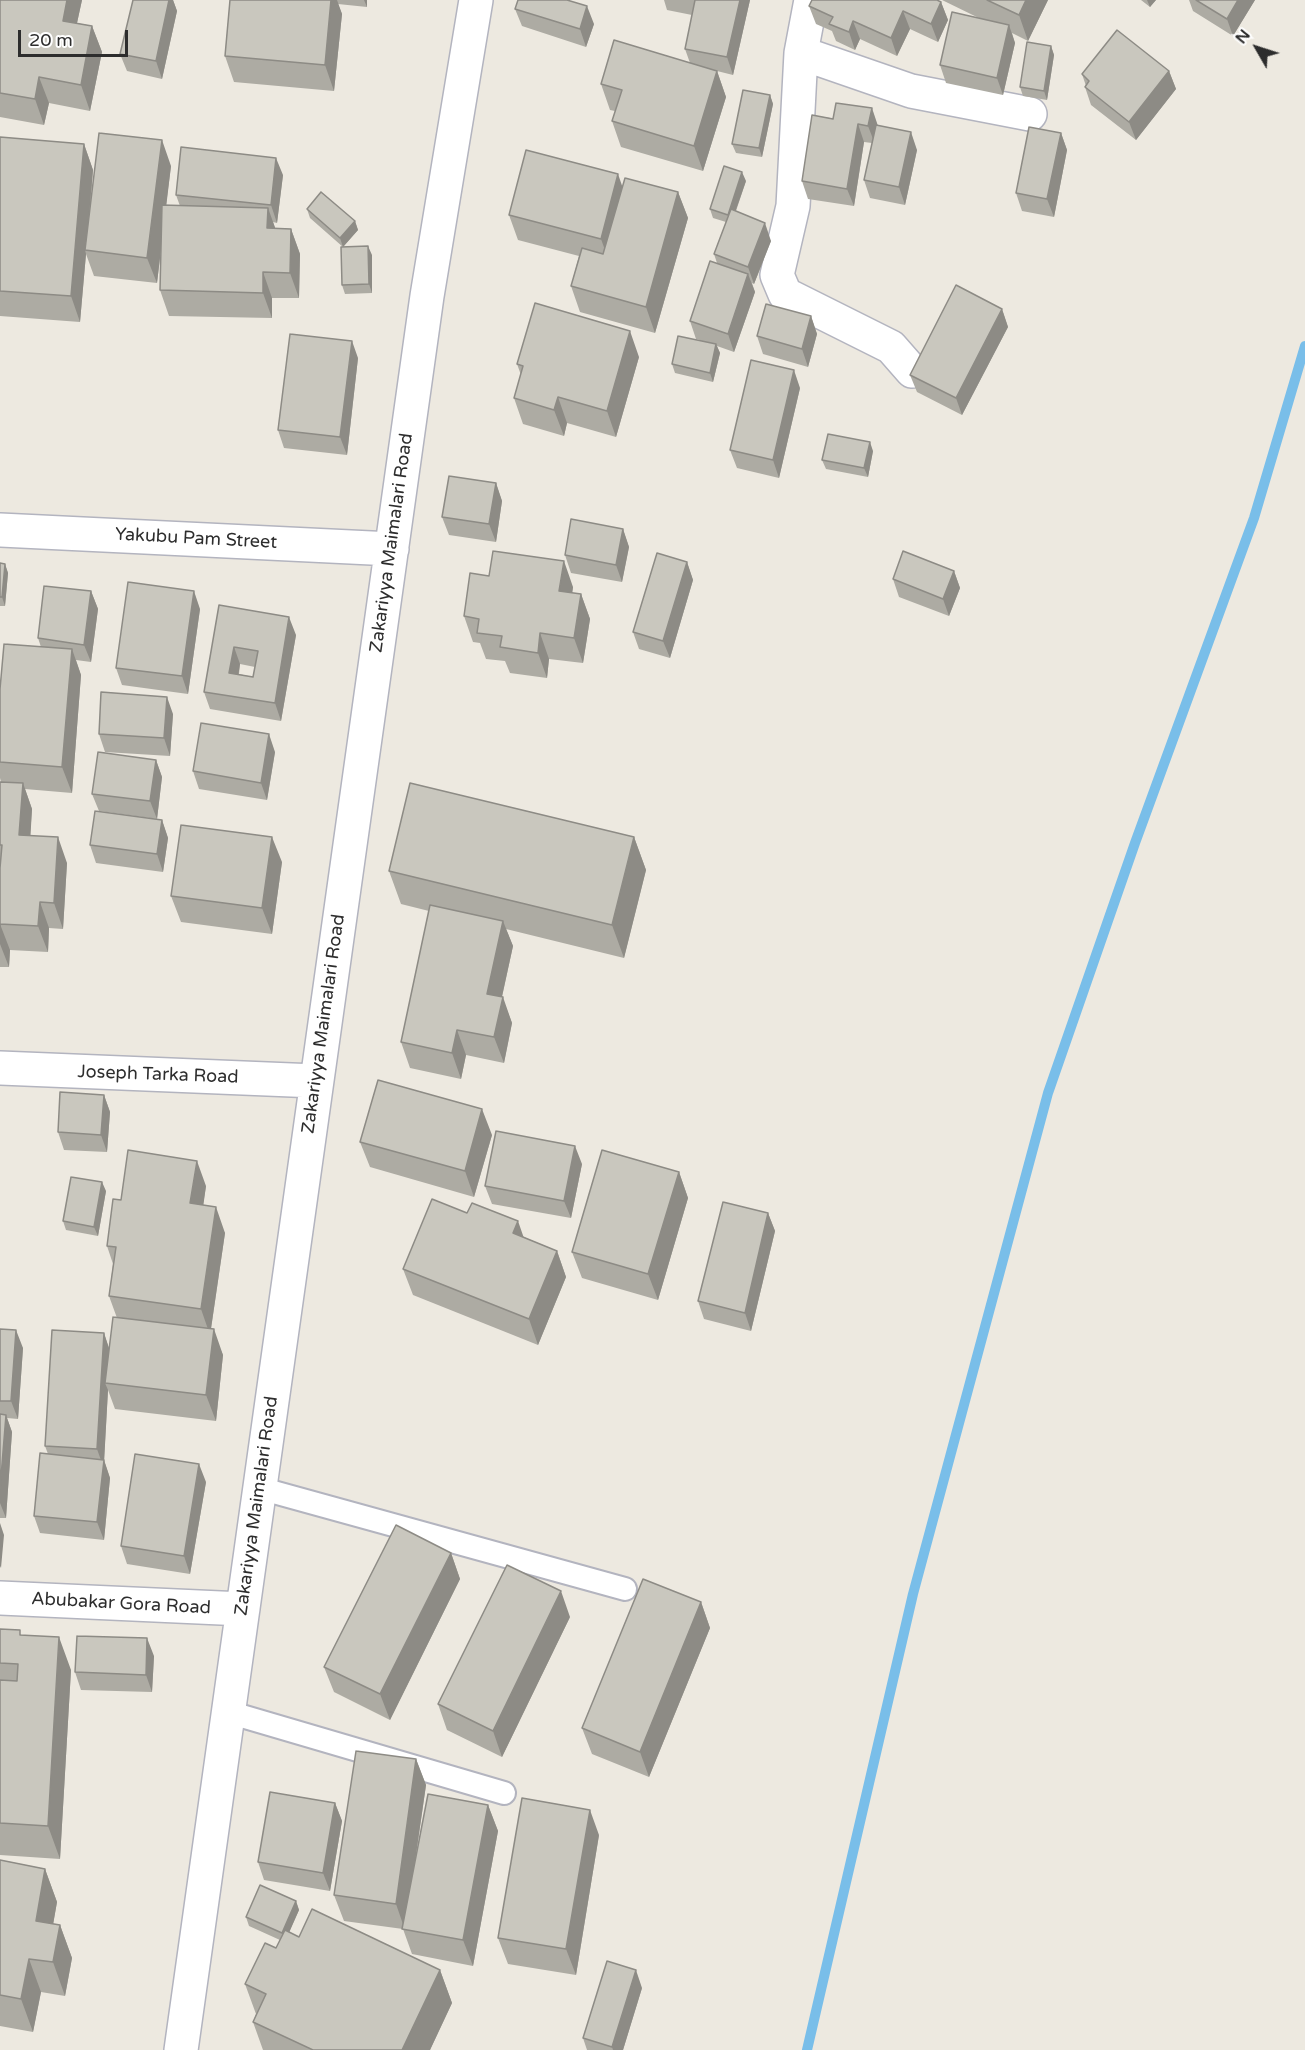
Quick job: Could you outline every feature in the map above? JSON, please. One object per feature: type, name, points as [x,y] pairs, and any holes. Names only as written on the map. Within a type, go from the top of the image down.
[{"type":"street","name":"Zakariyya Maimalari Road","points":[[181,2050],[427,296],[476,0]]},
{"type":"street","points":[[811,0],[801,53],[793,206],[777,275],[785,294],[891,347],[912,371]]},
{"type":"street","points":[[801,53],[911,91],[1030,114]]},
{"type":"street","name":"Yakubu Pam Street","points":[[0,530],[392,549]]},
{"type":"street","name":"Joseph Tarka Road","points":[[0,1068],[316,1081]]},
{"type":"street","name":"Abubakar Gora Road","points":[[0,1598],[243,1609]]},
{"type":"lane","points":[[259,1488],[625,1589]]},
{"type":"lane","points":[[228,1712],[504,1793]]},
{"type":"building","points":[[0,0],[67,0],[63,21],[92,26],[81,85],[39,77],[35,99],[0,93]]},
{"type":"building","points":[[133,0],[169,0],[156,61],[120,54]]},
{"type":"building","points":[[230,0],[331,0],[325,65],[225,56]]},
{"type":"building","points":[[518,0],[567,0],[587,6],[580,29],[515,9]]},
{"type":"building","points":[[695,0],[740,0],[727,57],[685,49]]},
{"type":"building","points":[[812,0],[937,0],[941,2],[931,24],[903,11],[891,38],[853,21],[849,32],[829,24],[833,17],[809,6]]},
{"type":"building","points":[[987,0],[1026,0],[1019,15]]},
{"type":"building","points":[[1196,0],[1238,0],[1227,19]]},
{"type":"building","points":[[952,12],[1009,25],[997,78],[940,65]]},
{"type":"building","points":[[1117,30],[1169,71],[1129,122],[1085,87],[1089,81],[1082,74]]},
{"type":"building","points":[[614,40],[717,71],[694,146],[612,121],[622,90],[601,84]]},
{"type":"building","points":[[1027,42],[1051,46],[1044,91],[1020,87]]},
{"type":"building","points":[[743,90],[770,95],[759,148],[732,144]]},
{"type":"building","points":[[836,103],[872,108],[868,126],[858,124],[847,189],[802,181],[812,115],[833,119]]},
{"type":"building","points":[[876,125],[911,132],[899,187],[864,180]]},
{"type":"building","points":[[1029,127],[1061,133],[1047,199],[1016,193]]},
{"type":"building","points":[[99,133],[162,140],[147,258],[85,250]]},
{"type":"building","points":[[0,137],[84,144],[71,296],[0,291]]},
{"type":"building","points":[[181,147],[276,158],[271,205],[176,195]]},
{"type":"building","points":[[526,150],[618,174],[601,239],[509,215]]},
{"type":"building","points":[[724,166],[742,172],[728,215],[710,209]]},
{"type":"building","points":[[625,178],[678,192],[646,307],[571,286],[582,248],[603,254]]},
{"type":"building","points":[[321,192],[355,221],[340,238],[307,209]]},
{"type":"building","points":[[162,205],[268,208],[267,228],[291,229],[290,273],[263,272],[263,293],[160,290]]},
{"type":"building","points":[[731,209],[765,223],[748,267],[714,254]]},
{"type":"building","points":[[368,246],[369,284],[342,285],[341,247]]},
{"type":"building","points":[[710,261],[748,274],[728,334],[690,321]]},
{"type":"building","points":[[956,285],[1002,309],[956,398],[910,375]]},
{"type":"building","points":[[535,303],[630,331],[607,411],[558,397],[554,410],[514,398],[523,366],[517,364]]},
{"type":"building","points":[[766,304],[811,316],[802,349],[757,336]]},
{"type":"building","points":[[290,334],[352,341],[340,437],[278,430]]},
{"type":"building","points":[[678,336],[716,344],[710,373],[672,364]]},
{"type":"building","points":[[751,360],[794,370],[773,460],[730,450]]},
{"type":"building","points":[[828,434],[870,442],[864,468],[822,460]]},
{"type":"building","points":[[449,476],[496,483],[489,524],[442,517]]},
{"type":"building","points":[[571,519],[623,529],[616,565],[565,555]]},
{"type":"building","points":[[493,551],[564,561],[559,591],[581,594],[574,638],[540,633],[538,653],[500,647],[502,636],[477,633],[479,619],[464,616],[470,573],[489,576]]},
{"type":"building","points":[[903,551],[954,571],[943,599],[893,579]]},
{"type":"building","points":[[657,553],[687,562],[663,641],[633,632]]},
{"type":"building","points":[[0,563],[5,564],[2,597],[0,597]]},
{"type":"building","points":[[128,582],[194,591],[182,676],[116,668]]},
{"type":"building","points":[[44,586],[91,591],[84,645],[38,638]]},
{"type":"building","points":[[219,605],[289,617],[275,703],[204,692]],"holes":[[[234,647],[258,651],[253,677],[229,673]]]},
{"type":"building","points":[[4,644],[72,649],[62,767],[0,762],[0,689]]},
{"type":"building","points":[[101,692],[167,697],[164,738],[99,734]]},
{"type":"building","points":[[201,723],[269,734],[261,783],[193,771]]},
{"type":"building","points":[[98,752],[156,760],[150,801],[92,794]]},
{"type":"building","points":[[0,782],[23,783],[19,835],[58,837],[54,903],[40,902],[38,926],[0,924],[2,845],[0,845]]},
{"type":"building","points":[[410,783],[634,837],[612,925],[389,871]]},
{"type":"building","points":[[95,811],[162,820],[157,854],[90,845]]},
{"type":"building","points":[[181,825],[272,837],[262,908],[171,896]]},
{"type":"building","points":[[430,905],[503,921],[487,994],[503,997],[494,1037],[457,1030],[452,1053],[401,1042]]},
{"type":"building","points":[[378,1080],[482,1109],[465,1171],[360,1142]]},
{"type":"building","points":[[60,1092],[104,1095],[101,1135],[58,1132]]},
{"type":"building","points":[[496,1131],[575,1146],[564,1201],[485,1186]]},
{"type":"building","points":[[128,1150],[197,1161],[190,1203],[216,1207],[201,1309],[109,1296],[116,1247],[107,1246],[113,1199],[121,1200]]},
{"type":"building","points":[[602,1150],[679,1172],[648,1274],[572,1252]]},
{"type":"building","points":[[71,1177],[102,1182],[94,1227],[63,1221]]},
{"type":"building","points":[[432,1199],[467,1213],[472,1203],[518,1221],[513,1233],[557,1251],[529,1319],[403,1269]]},
{"type":"building","points":[[723,1202],[768,1213],[745,1313],[698,1301]]},
{"type":"building","points":[[113,1317],[214,1329],[206,1395],[105,1383]]},
{"type":"building","points":[[0,1329],[16,1330],[11,1401],[0,1401]]},
{"type":"building","points":[[52,1330],[104,1333],[97,1449],[45,1446]]},
{"type":"building","points":[[0,1414],[6,1415],[0,1489]]},
{"type":"building","points":[[40,1453],[104,1460],[97,1522],[34,1516]]},
{"type":"building","points":[[135,1454],[199,1464],[184,1556],[121,1546]]},
{"type":"building","points":[[396,1525],[451,1553],[380,1694],[324,1667]]},
{"type":"building","points":[[507,1565],[561,1591],[493,1731],[438,1704]]},
{"type":"building","points":[[643,1579],[701,1602],[640,1752],[582,1728]]},
{"type":"building","points":[[0,1629],[20,1630],[20,1635],[59,1637],[48,1826],[0,1823],[0,1680],[17,1681],[18,1664],[0,1663]]},
{"type":"building","points":[[77,1636],[147,1638],[146,1675],[75,1672]]},
{"type":"building","points":[[356,1751],[416,1759],[396,1904],[334,1895]]},
{"type":"building","points":[[270,1792],[335,1803],[323,1873],[258,1862]]},
{"type":"building","points":[[428,1794],[488,1805],[463,1940],[402,1929]]},
{"type":"building","points":[[522,1798],[590,1810],[566,1949],[498,1938]]},
{"type":"building","points":[[0,1860],[45,1869],[36,1921],[60,1925],[53,1962],[29,1959],[21,1999],[0,1995]]},
{"type":"building","points":[[260,1885],[296,1901],[282,1933],[246,1917]]},
{"type":"building","points":[[312,1909],[440,1970],[402,2050],[313,2050],[253,2022],[266,1994],[245,1984],[265,1943],[276,1948],[285,1930],[299,1937]]},
{"type":"building","points":[[607,1961],[636,1970],[612,2047],[583,2038]]},
{"type":"waterway","points":[[807,2050],[913,1594],[1048,1093],[1135,843],[1254,518],[1305,346]]}]
